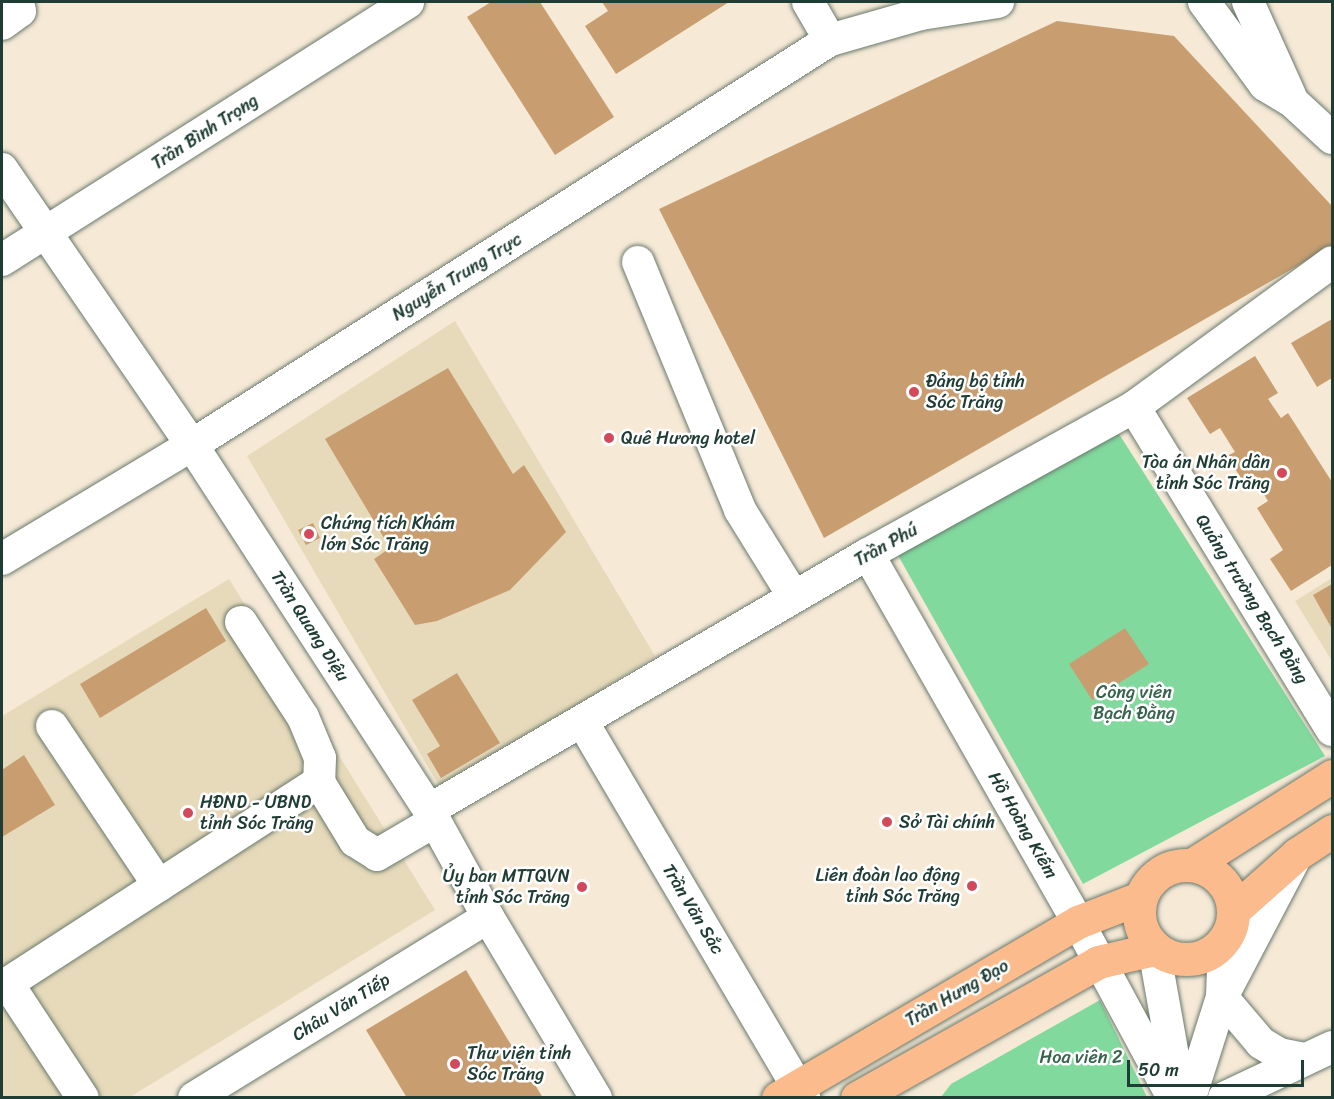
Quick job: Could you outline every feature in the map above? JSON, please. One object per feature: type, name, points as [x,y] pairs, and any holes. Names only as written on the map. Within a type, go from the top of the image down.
[{"type":"main road","points":[[1332,776],[1192,865],[1160,872],[1147,883],[1140,898],[1141,931],[1154,949],[1180,960],[1196,959],[1224,942],[1234,910],[1297,854],[1332,831]]},
{"type":"main road","points":[[1192,865],[1221,880],[1234,910]]},
{"type":"main road","name":"Trần Hưng Đạo","points":[[794,1094],[1078,922],[1140,898]]},
{"type":"main road","points":[[857,1098],[1098,962],[1154,949]]},
{"type":"street","points":[[2,24],[20,12],[18,2]]},
{"type":"street","name":"Trần Bình Trọng","points":[[2,260],[48,233],[408,2]]},
{"type":"street","points":[[808,2],[830,40]]},
{"type":"street","name":"Nguyễn Trung Trực","points":[[2,559],[192,445],[830,40],[931,8],[998,2]]},
{"type":"street","points":[[1203,2],[1265,85],[1293,102],[1332,138]]},
{"type":"street","points":[[1248,2],[1293,102]]},
{"type":"street","name":"Trần Quang Diệu","points":[[2,169],[192,445],[432,815],[488,917],[596,1098]]},
{"type":"street","points":[[638,262],[740,510],[794,597]]},
{"type":"street","name":"Trần Phú","points":[[319,782],[355,841],[377,855],[432,815],[582,721],[868,554],[1134,407],[1332,262]]},
{"type":"street","name":"Quảng trường Bạch Đằng","points":[[1134,407],[1332,730]]},
{"type":"street","name":"Hồ Hoàng Kiếm","points":[[868,554],[1078,922],[1173,1098]]},
{"type":"street","points":[[83,1098],[5,985],[319,782],[320,758],[303,717],[241,622]]},
{"type":"street","name":"Trần Văn Sắc","points":[[582,721],[794,1094]]},
{"type":"street","points":[[52,726],[159,886]]},
{"type":"street","points":[[1190,1098],[1222,997],[1297,854]]},
{"type":"street","name":"Châu Văn Tiếp","points":[[194,1098],[488,917]]},
{"type":"street","points":[[1224,942],[1222,997],[1261,1043],[1280,1054],[1319,1053]]},
{"type":"street","points":[[1154,949],[1180,1098]]},
{"type":"street","points":[[1224,1098],[1319,1053]]},
{"type":"shaded area","points":[[455,321],[655,656],[442,791],[247,456]]},
{"type":"shaded area","points":[[1332,578],[1332,661],[1295,601]]},
{"type":"shaded area","name":"HĐND - UBND tỉnh Sóc Trăng","points":[[229,579],[435,910],[130,1097],[2,1098],[2,716]]},
{"type":"green space","name":"Công viên Bạch Đằng","points":[[1119,434],[1325,756],[1083,884],[895,550]]},
{"type":"green space","name":"Hoa viên 2","points":[[1100,1000],[1147,1097],[941,1097],[951,1084]]},
{"type":"building","points":[[491,2],[540,2],[614,117],[555,155],[467,17]]},
{"type":"building","points":[[602,2],[729,2],[616,74],[585,26],[608,11]]},
{"type":"building","name":"Đảng bộ tỉnh Sóc Trăng","points":[[1057,21],[1174,36],[1332,206],[1332,246],[824,538],[659,209]]},
{"type":"building","points":[[1332,319],[1332,378],[1317,387],[1291,343]]},
{"type":"building","name":"Tòa án Nhân dân tỉnh Sóc Trăng","points":[[1255,356],[1278,393],[1268,399],[1281,418],[1288,413],[1332,482],[1332,565],[1291,591],[1270,559],[1283,550],[1257,508],[1268,501],[1253,477],[1244,483],[1227,456],[1235,452],[1220,428],[1210,434],[1187,398]]},
{"type":"building","points":[[448,368],[513,474],[524,465],[566,532],[510,590],[437,621],[415,625],[374,559],[390,548],[325,439]]},
{"type":"building","name":"Chứng tích Khám lớn Sóc Trăng","points":[[313,523],[320,538],[306,545],[298,530]]},
{"type":"building","points":[[1332,584],[1332,629],[1313,595]]},
{"type":"building","points":[[206,608],[226,641],[100,718],[80,684]]},
{"type":"building","points":[[1125,628],[1149,664],[1092,700],[1069,664]]},
{"type":"building","points":[[457,673],[500,743],[441,778],[427,754],[440,746],[412,700]]},
{"type":"building","points":[[24,755],[55,805],[2,837],[2,770]]},
{"type":"building","name":"Thư viện tỉnh Sóc Trăng","points":[[466,970],[543,1098],[407,1098],[366,1030]]},
{"type":"place","name":"Đảng bộ tỉnh Sóc Trăng","points":[[914,392]]},
{"type":"place","name":"Quê Hương hotel","points":[[609,438]]},
{"type":"place","name":"Tòa án Nhân dân tỉnh Sóc Trăng","points":[[1282,473]]},
{"type":"place","name":"Chứng tích Khám lớn Sóc Trăng","points":[[309,534]]},
{"type":"place","name":"HĐND - UBND tỉnh Sóc Trăng","points":[[188,813]]},
{"type":"place","name":"Sở Tài chính","points":[[887,822]]},
{"type":"place","name":"Liên đoàn lao động tỉnh Sóc Trăng","points":[[972,886]]},
{"type":"place","name":"Ủy ban MTTQVN tỉnh Sóc Trăng","points":[[582,887]]},
{"type":"place","name":"Thư viện tỉnh Sóc Trăng","points":[[455,1064]]}]
